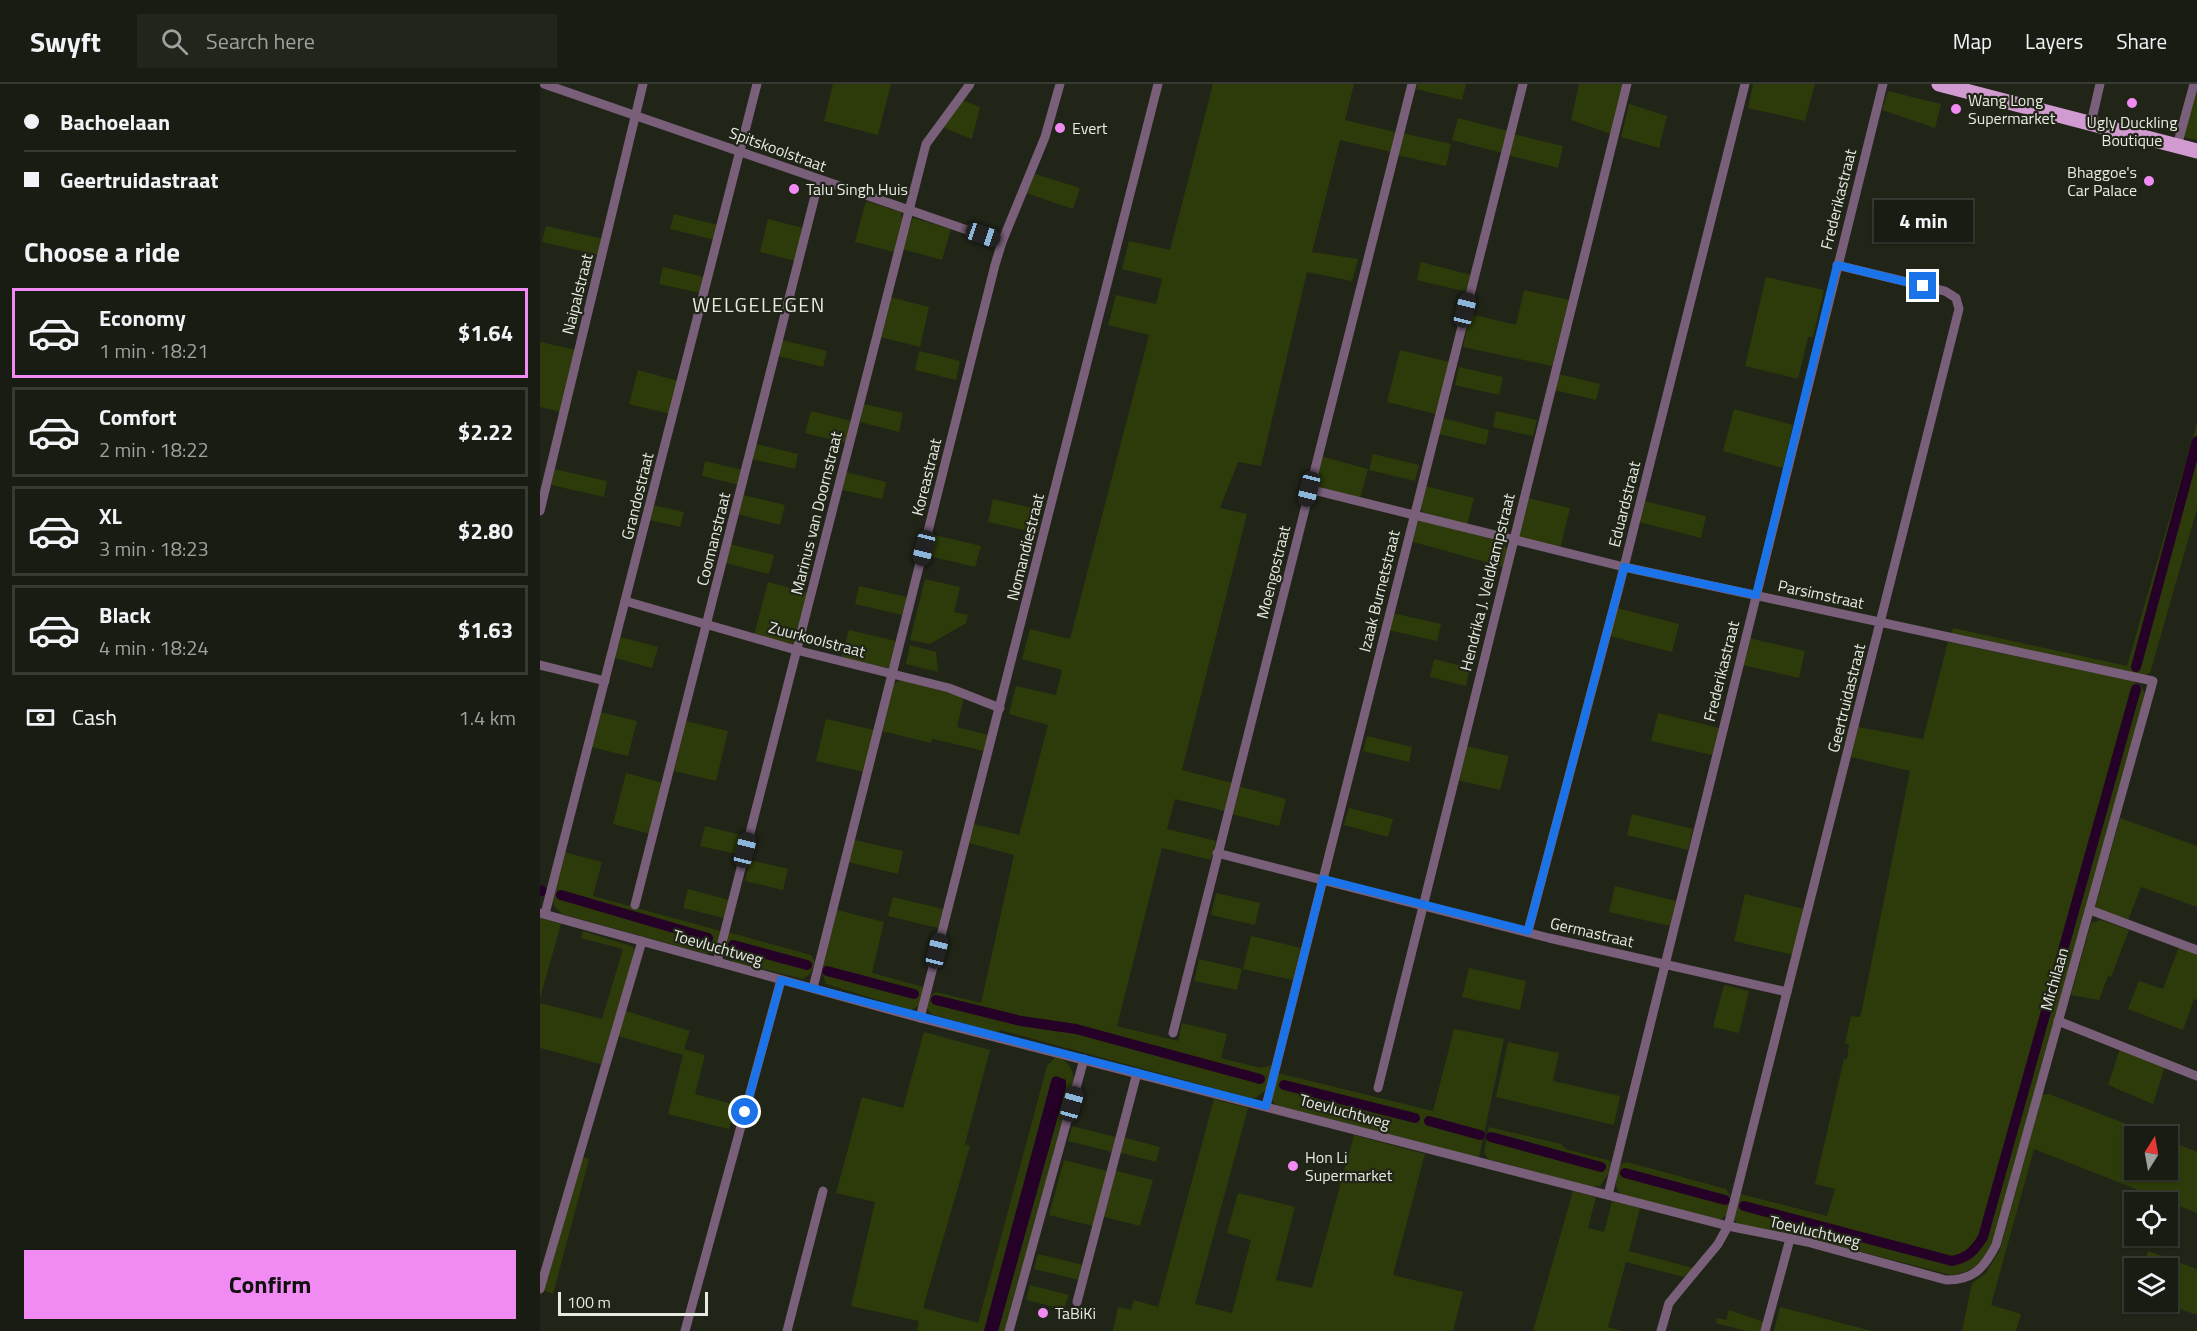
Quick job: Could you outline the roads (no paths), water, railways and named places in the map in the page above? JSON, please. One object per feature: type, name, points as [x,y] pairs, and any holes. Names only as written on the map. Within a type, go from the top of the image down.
[{"type":"main road","points":[[1947,85],[2197,151]]},
{"type":"street","name":"Spitskoolstraat","points":[[544,84],[1002,242]]},
{"type":"street","name":"Naipalstraat","points":[[540,511],[643,84]]},
{"type":"street","name":"Grandostraat","points":[[542,914],[626,601],[757,84]]},
{"type":"street","name":"Marinus van Doornstraat","points":[[717,962],[926,144],[970,84]]},
{"type":"street","name":"Koreastraat","points":[[813,988],[1002,242],[1045,137],[1060,84]]},
{"type":"street","name":"Nomandiestraat","points":[[920,1018],[1158,84]]},
{"type":"street","name":"Moengostraat","points":[[1173,1033],[1412,84]]},
{"type":"street","name":"Izaak Burnetstraat","points":[[1266,1106],[1523,84]]},
{"type":"street","name":"Hendrika J. Veldkampstraat","points":[[1378,1088],[1627,84]]},
{"type":"street","name":"Eduardstraat","points":[[1528,931],[1624,567],[1745,84]]},
{"type":"street","name":"Frederikastraat","points":[[1608,1195],[1882,84]]},
{"type":"street","points":[[2091,123],[2100,84]]},
{"type":"street","points":[[2178,146],[2194,84]]},
{"type":"street","name":"Coomanstraat","points":[[635,904],[819,180]]},
{"type":"street","name":"Geertruidastraat","points":[[1661,1331],[1673,1297],[1718,1244],[1728,1226],[1959,303],[1945,291],[1837,265]]},
{"type":"street","name":"Parsimstraat","points":[[1309,489],[1624,567],[2153,681]]},
{"type":"street","name":"Zuurkoolstraat","points":[[626,601],[796,650],[949,688],[1000,708]]},
{"type":"street","points":[[540,665],[605,681]]},
{"type":"street","name":"Michilaan","points":[[1970,1277],[1980,1272],[1987,1264],[1996,1245],[2153,681]]},
{"type":"street","name":"Germastraat","points":[[1217,853],[1423,906],[1787,992]]},
{"type":"street","points":[[2090,910],[2197,950]]},
{"type":"street","name":"Toevluchtweg","points":[[542,914],[920,1018],[1728,1226],[1790,1239],[1946,1280],[1970,1277]]},
{"type":"street","points":[[540,1289],[642,941]]},
{"type":"street","points":[[685,1331],[781,980]]},
{"type":"street","points":[[2058,1021],[2197,1076]]},
{"type":"street","points":[[1009,1331],[1084,1059]]},
{"type":"street","points":[[1077,1302],[1137,1073]]},
{"type":"street","points":[[787,1331],[823,1191]]},
{"type":"street","points":[[1765,1331],[1790,1239]]},
{"type":"waterway","points":[[2136,667],[2197,441]]},
{"type":"waterway","points":[[1744,1206],[1952,1261],[1967,1256],[1977,1246],[1983,1237],[2136,689]]},
{"type":"waterway","points":[[561,895],[708,938]]},
{"type":"waterway","points":[[733,945],[807,965]]},
{"type":"waterway","points":[[827,971],[914,994]]},
{"type":"waterway","points":[[936,1000],[1021,1021],[1076,1029],[1260,1079]]},
{"type":"waterway","points":[[1284,1085],[1415,1118]]},
{"type":"waterway","points":[[1429,1121],[1480,1135]]},
{"type":"waterway","points":[[1491,1137],[1601,1167]]},
{"type":"waterway","points":[[1625,1173],[1725,1200]]},
{"type":"place","name":"Ugly Duckling Boutique","points":[[2132,103]]},
{"type":"place","name":"Wang Long Supermarket","points":[[1956,109]]},
{"type":"place","name":"Evert","points":[[1060,128]]},
{"type":"place","name":"Bhaggoe's Car Palace","points":[[2149,181]]},
{"type":"place","name":"Talu Singh Huis","points":[[794,189]]},
{"type":"place","name":"Hon Li Supermarket","points":[[1293,1166]]},
{"type":"place","name":"TaBiKi","points":[[1043,1313]]},
{"type":"district","name":"WELGELEGEN","points":[[759,305]]}]
